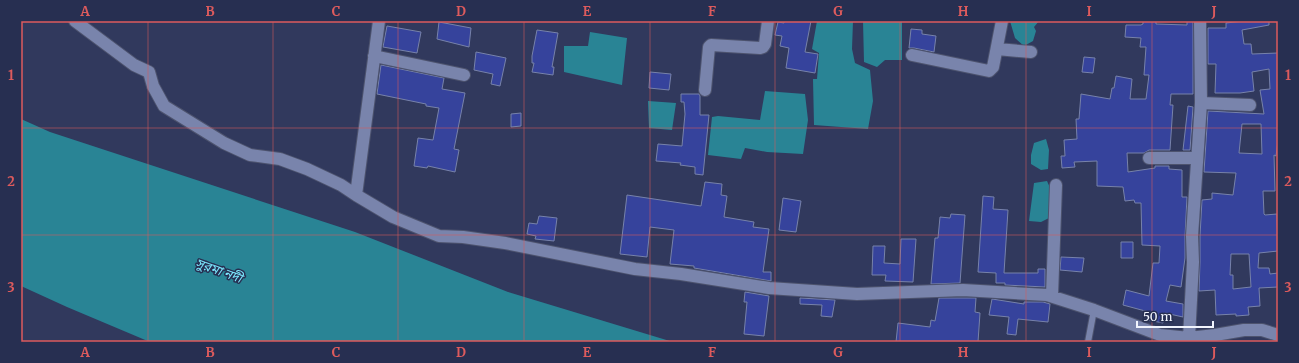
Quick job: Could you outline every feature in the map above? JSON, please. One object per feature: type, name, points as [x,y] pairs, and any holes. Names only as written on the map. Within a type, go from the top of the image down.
[{"type":"street","points":[[75,21],[134,65],[149,72],[164,106],[224,143],[250,155],[280,159],[307,169],[341,184],[356,195],[393,217],[439,236],[463,237],[505,243],[635,269],[681,274],[770,288],[857,294],[963,290],[1052,296],[1160,334],[1189,338],[1244,330],[1262,330],[1278,335]]},
{"type":"street","points":[[356,195],[380,21]]},
{"type":"street","points":[[705,90],[709,47],[711,45],[763,47],[765,44],[768,21]]},
{"type":"street","points":[[912,56],[989,71],[993,67],[1002,21]]},
{"type":"street","points":[[1189,338],[1193,262],[1192,236],[1196,158],[1201,103],[1200,21]]},
{"type":"street","points":[[997,49],[1031,52]]},
{"type":"street","points":[[374,56],[464,75]]},
{"type":"street","points":[[1201,103],[1250,105]]},
{"type":"street","points":[[1150,158],[1196,158]]},
{"type":"street","points":[[1052,296],[1056,186]]},
{"type":"lane","points":[[1088,342],[1094,310]]},
{"type":"water","points":[[817,21],[853,21],[852,49],[855,63],[870,70],[873,101],[868,129],[814,125],[813,79],[817,79],[819,53],[812,49]]},
{"type":"water","points":[[863,21],[902,21],[902,60],[885,60],[877,67],[864,62]]},
{"type":"water","points":[[1010,21],[1039,21],[1034,27],[1036,31],[1033,41],[1024,46],[1015,38]]},
{"type":"water","points":[[590,32],[627,38],[622,85],[564,72],[564,46],[588,46]]},
{"type":"water","points":[[765,91],[805,94],[808,120],[803,154],[767,152],[745,148],[741,159],[708,155],[712,117],[718,116],[760,120]]},
{"type":"water","points":[[648,101],[676,103],[672,130],[649,128]]},
{"type":"water","name":"সুরমা নদী","points":[[21,119],[50,132],[355,232],[508,292],[673,342],[150,342],[21,286]]},
{"type":"water","points":[[1046,139],[1049,150],[1048,169],[1041,170],[1031,164],[1031,155],[1034,143]]},
{"type":"water","points":[[1047,181],[1051,190],[1049,218],[1041,222],[1029,221],[1034,183]]},
{"type":"building","points":[[784,21],[811,21],[805,52],[818,54],[815,73],[786,68],[789,48],[780,46],[782,36],[775,35],[778,22],[784,23]]},
{"type":"building","points":[[1143,21],[1156,21],[1156,24],[1187,25],[1187,21],[1193,21],[1193,94],[1171,94],[1170,105],[1173,105],[1170,150],[1149,150],[1144,153],[1127,153],[1128,172],[1155,168],[1155,166],[1169,166],[1169,169],[1182,170],[1182,197],[1187,197],[1185,258],[1181,287],[1170,285],[1166,301],[1183,304],[1183,317],[1165,313],[1163,323],[1148,320],[1149,312],[1123,305],[1126,290],[1149,296],[1153,263],[1159,263],[1160,246],[1142,245],[1141,203],[1135,203],[1134,200],[1125,201],[1123,187],[1097,186],[1097,161],[1074,162],[1075,167],[1062,168],[1061,156],[1065,156],[1064,140],[1077,139],[1076,119],[1079,119],[1081,94],[1110,99],[1116,76],[1132,79],[1130,99],[1146,99],[1149,75],[1144,75],[1146,47],[1140,47],[1141,38],[1125,37],[1126,25],[1141,25],[1143,24]]},
{"type":"building","points":[[1243,21],[1269,21],[1269,25],[1242,30],[1244,44],[1251,44],[1252,54],[1278,53],[1278,141],[1276,156],[1274,155],[1275,191],[1263,191],[1264,214],[1277,214],[1278,251],[1259,253],[1258,268],[1269,268],[1270,274],[1278,273],[1278,287],[1259,288],[1260,306],[1248,307],[1249,315],[1236,316],[1236,314],[1216,315],[1215,290],[1199,291],[1202,200],[1212,199],[1212,193],[1233,195],[1236,173],[1204,172],[1208,111],[1264,114],[1260,90],[1270,89],[1269,69],[1252,72],[1254,91],[1240,93],[1215,93],[1216,64],[1208,64],[1208,28],[1226,28],[1226,23]],"holes":[[[1242,124],[1261,124],[1262,154],[1239,153]],[[1231,254],[1249,254],[1251,287],[1233,289],[1233,275],[1230,275]]]},
{"type":"building","points":[[439,22],[471,28],[469,47],[437,39]]},
{"type":"building","points":[[387,26],[421,32],[417,53],[383,47]]},
{"type":"building","points":[[911,29],[922,30],[922,34],[936,36],[934,52],[909,48]]},
{"type":"building","points":[[537,30],[558,33],[552,67],[554,67],[553,75],[532,72],[534,63],[532,63],[532,56]]},
{"type":"building","points":[[476,52],[506,58],[500,86],[491,84],[493,74],[474,70]]},
{"type":"building","points":[[1084,57],[1095,58],[1093,73],[1082,72]]},
{"type":"building","points":[[381,65],[444,78],[442,89],[465,93],[454,149],[459,150],[455,172],[428,166],[427,168],[414,166],[418,138],[433,140],[439,108],[377,94]]},
{"type":"building","points":[[650,72],[671,74],[669,90],[649,88]]},
{"type":"building","points":[[681,94],[699,94],[700,115],[709,115],[703,175],[695,174],[695,167],[680,165],[681,163],[656,161],[658,144],[682,146],[685,114],[684,102],[681,102]]},
{"type":"building","points":[[1188,106],[1193,107],[1190,150],[1183,150]]},
{"type":"building","points":[[521,113],[521,126],[511,127],[511,114]]},
{"type":"building","points":[[705,182],[722,184],[721,195],[727,196],[724,217],[754,222],[753,227],[769,229],[763,272],[771,272],[771,281],[694,268],[694,266],[670,264],[674,230],[650,227],[647,257],[620,254],[627,195],[701,206]]},
{"type":"building","points":[[983,196],[994,197],[993,209],[1008,210],[1004,273],[1038,273],[1038,269],[1045,269],[1045,287],[1005,285],[1005,283],[996,283],[996,273],[978,272]]},
{"type":"building","points":[[783,198],[801,201],[796,232],[779,230]]},
{"type":"building","points":[[951,214],[965,215],[960,283],[931,284],[935,238],[938,238],[940,217],[950,218]]},
{"type":"building","points":[[539,216],[557,218],[554,241],[535,239],[536,236],[527,234],[529,223],[537,224]]},
{"type":"building","points":[[901,239],[916,239],[913,282],[885,281],[886,275],[872,275],[873,246],[885,246],[884,263],[900,264]]},
{"type":"building","points":[[1121,242],[1133,242],[1133,258],[1121,258]]},
{"type":"building","points":[[1061,257],[1084,258],[1082,272],[1060,270]]},
{"type":"building","points":[[745,292],[769,296],[764,336],[744,334],[747,302],[744,302]]},
{"type":"building","points":[[800,298],[835,300],[832,317],[821,316],[822,305],[800,304]]},
{"type":"building","points":[[939,298],[976,298],[975,312],[980,313],[978,342],[896,342],[898,323],[930,327],[931,320],[935,321]]},
{"type":"building","points":[[992,299],[1024,304],[1024,302],[1043,302],[1050,304],[1048,322],[1018,319],[1016,335],[1007,334],[1009,317],[989,315]]}]
